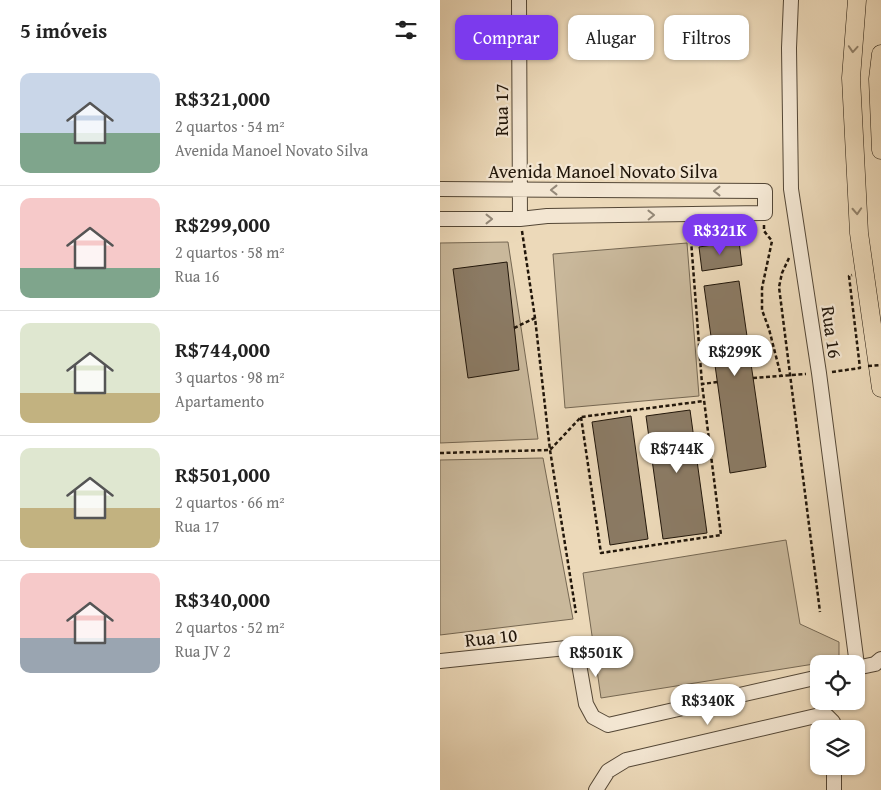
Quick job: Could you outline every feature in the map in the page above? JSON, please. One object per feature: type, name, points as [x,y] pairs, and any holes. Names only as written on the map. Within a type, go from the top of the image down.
[{"type":"main road","points":[[856,0],[851,78],[858,233],[881,388]]},
{"type":"main road","points":[[881,54],[878,79],[881,150]]},
{"type":"street","name":"Rua 17","points":[[519,0],[520,219]]},
{"type":"street","name":"Rua 16","points":[[791,0],[789,48],[791,189],[819,373],[856,655]]},
{"type":"street","name":"Avenida Manoel Novato Silva","points":[[440,189],[765,191],[765,213]]},
{"type":"street","points":[[440,219],[765,213]]},
{"type":"street","name":"Rua 10","points":[[440,661],[576,647],[586,704],[593,717],[608,725],[810,678]]},
{"type":"street","points":[[865,666],[879,663]]},
{"type":"street","points":[[596,790],[608,771],[626,760],[820,715],[827,716],[829,720]]},
{"type":"street","points":[[834,775],[834,790]]},
{"type":"path","points":[[765,213],[764,231],[772,241],[762,288],[762,310],[781,376]]},
{"type":"path","points":[[582,417],[601,553],[721,535],[702,384],[689,214]]},
{"type":"path","points":[[520,219],[535,318],[550,450],[576,613]]},
{"type":"path","points":[[800,245],[791,253],[779,287],[820,612]]},
{"type":"path","points":[[840,371],[860,368],[849,276],[856,275]]},
{"type":"path","points":[[514,328],[535,318]]},
{"type":"path","points":[[868,366],[881,364]]},
{"type":"path","points":[[753,378],[819,373]]},
{"type":"path","points":[[702,384],[718,382]]},
{"type":"path","points":[[440,453],[550,450],[582,417],[704,401]]},
{"type":"shaded area","points":[[508,242],[538,439],[440,443],[440,243]]},
{"type":"shaded area","points":[[687,243],[699,396],[565,408],[553,254]]},
{"type":"shaded area","points":[[543,458],[573,619],[440,635],[440,460]]},
{"type":"shaded area","points":[[786,540],[800,624],[839,642],[839,655],[810,655],[810,665],[601,698],[583,573]]},
{"type":"building","points":[[739,241],[742,265],[702,271],[699,247]]},
{"type":"building","points":[[507,262],[519,370],[468,378],[453,269]]},
{"type":"building","points":[[739,281],[766,467],[730,473],[704,286]]},
{"type":"building","points":[[690,410],[707,533],[663,539],[646,416]]},
{"type":"building","points":[[631,416],[648,539],[610,545],[592,422]]}]
